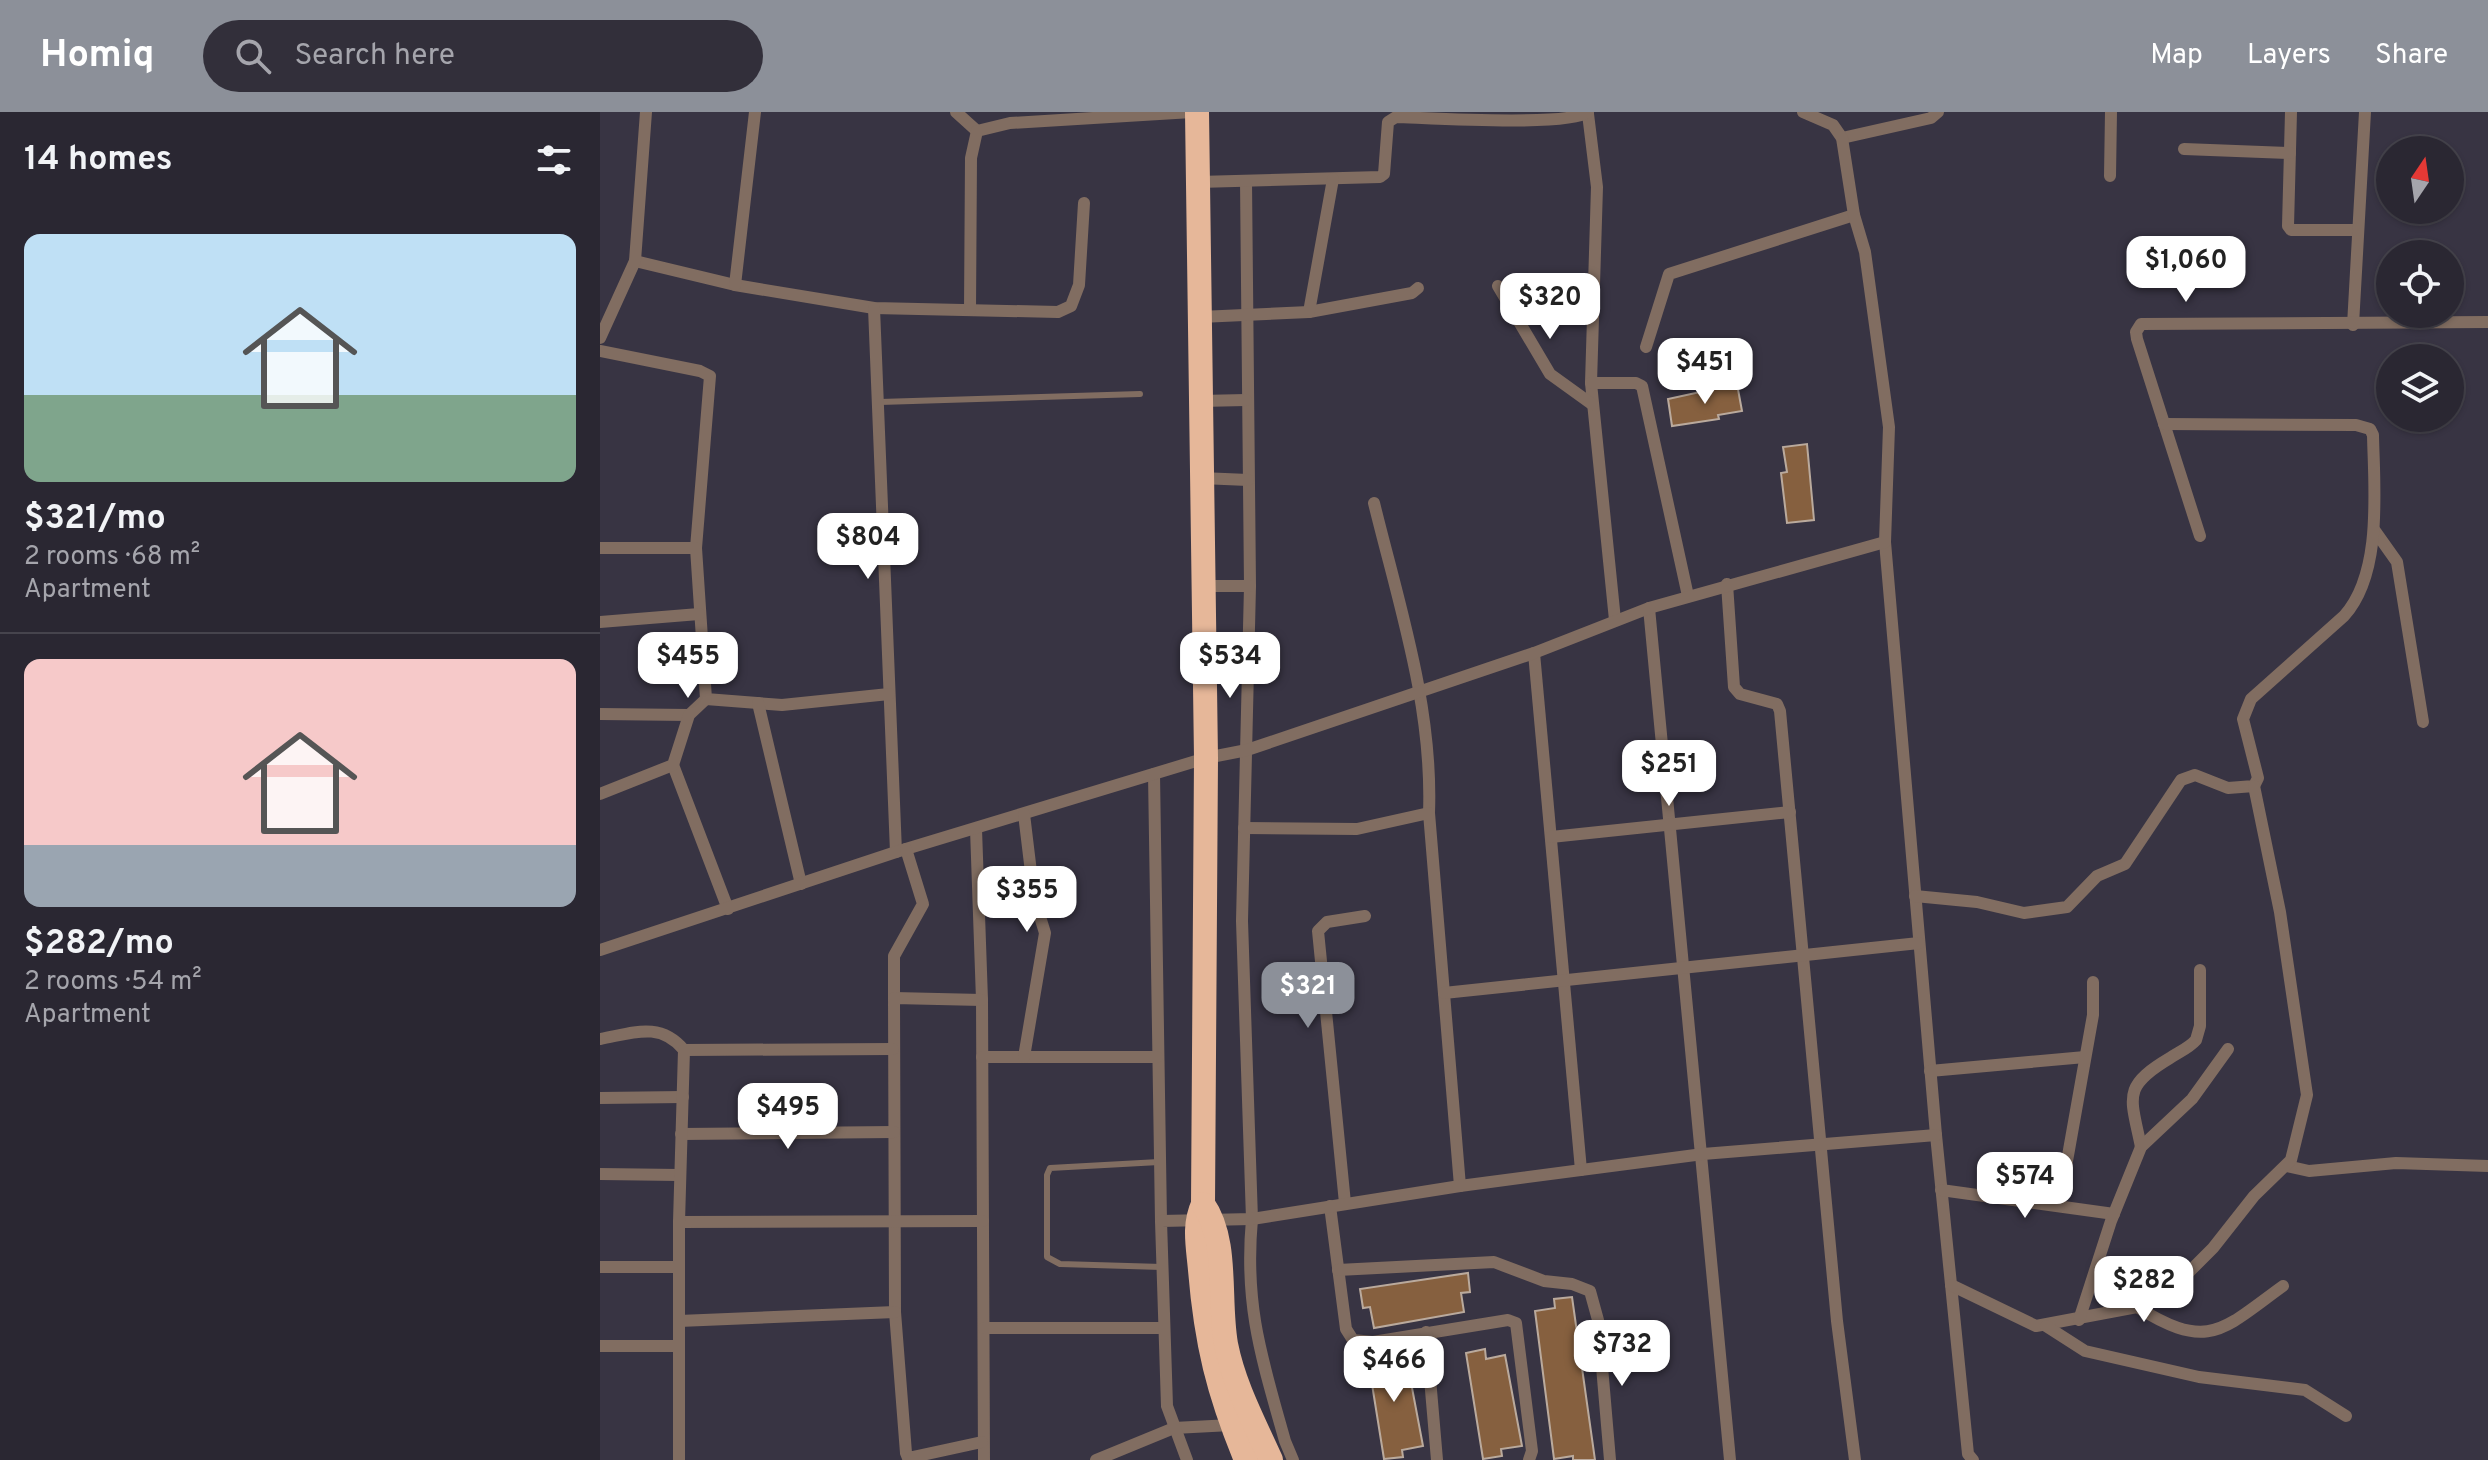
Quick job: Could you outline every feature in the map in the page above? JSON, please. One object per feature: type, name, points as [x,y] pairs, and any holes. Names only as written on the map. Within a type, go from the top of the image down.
[{"type":"highway","points":[[1194,112],[1198,182],[1206,758],[1205,1216],[1209,1352],[1231,1425],[1246,1460]]},
{"type":"highway","points":[[1205,1216],[1226,1343],[1242,1397],[1271,1460]]},
{"type":"street","points":[[600,338],[635,261],[646,112]]},
{"type":"street","points":[[735,285],[755,112]]},
{"type":"street","points":[[956,112],[977,131]]},
{"type":"street","points":[[977,131],[1010,123],[1194,112]]},
{"type":"street","points":[[1803,112],[1833,125],[1842,138],[1854,215],[1869,271],[1889,427],[1885,542],[1941,1190],[1970,1458]]},
{"type":"street","points":[[1842,138],[1931,118],[1938,112]]},
{"type":"street","points":[[2110,176],[2111,112]]},
{"type":"street","points":[[2291,112],[2288,226],[2291,230],[2358,230]]},
{"type":"street","points":[[2353,325],[2365,112]]},
{"type":"street","points":[[1198,182],[1333,179],[1384,174],[1391,118],[1588,113],[1597,187],[1591,383],[1615,620]]},
{"type":"street","points":[[970,310],[971,158],[977,131]]},
{"type":"street","points":[[2184,149],[2290,153]]},
{"type":"street","points":[[1309,312],[1333,179]]},
{"type":"street","points":[[1246,181],[1250,586],[1242,921],[1252,1219],[1247,1267],[1251,1315],[1293,1460]]},
{"type":"street","points":[[635,261],[735,285],[874,308],[1058,312],[1071,306],[1079,285],[1084,203]]},
{"type":"street","points":[[1646,347],[1669,274],[1854,215]]},
{"type":"street","points":[[1498,286],[1550,374],[1593,405]]},
{"type":"street","points":[[1200,317],[1309,312],[1412,293],[1418,288]]},
{"type":"street","points":[[874,308],[889,694],[901,851],[923,904],[894,956],[895,1312],[908,1459],[982,1442]]},
{"type":"street","points":[[2200,536],[2137,339],[2136,332],[2141,324],[2488,322]]},
{"type":"street","points":[[600,351],[700,371],[710,376],[696,548],[706,699]]},
{"type":"street","points":[[1591,383],[1636,383],[1642,386],[1688,596]]},
{"type":"street","points":[[1200,401],[1246,400]]},
{"type":"street","points":[[1951,1285],[2027,1323],[2046,1326],[2137,1307],[2176,1285],[2213,1248],[2254,1196],[2287,1166],[2295,1151],[2307,1095],[2280,912],[2254,786],[2258,778],[2243,719],[2251,699],[2350,609],[2375,531],[2373,435],[2370,429],[2356,425],[2164,424]]},
{"type":"street","points":[[1201,478],[1248,480]]},
{"type":"street","points":[[1374,503],[1420,692],[1428,738],[1429,813],[1460,1186]]},
{"type":"street","points":[[2375,531],[2397,562],[2423,722]]},
{"type":"street","points":[[600,950],[901,851],[1206,758],[1247,750],[1534,653],[1649,608],[1885,542]]},
{"type":"street","points":[[600,548],[696,548]]},
{"type":"street","points":[[1727,584],[1734,687],[1740,694],[1779,707],[1823,1144],[1837,1321],[1855,1460]]},
{"type":"street","points":[[1202,586],[1250,586]]},
{"type":"street","points":[[1649,608],[1730,1460]]},
{"type":"street","points":[[600,622],[699,614]]},
{"type":"street","points":[[1534,653],[1581,1170]]},
{"type":"street","points":[[728,909],[673,765],[689,715],[706,699],[758,703],[832,702],[889,694]]},
{"type":"street","points":[[758,703],[801,884]]},
{"type":"street","points":[[600,714],[689,715]]},
{"type":"street","points":[[600,794],[673,765]]},
{"type":"street","points":[[1154,774],[1159,1162],[1167,1406],[1187,1460]]},
{"type":"street","points":[[1915,896],[1977,902],[2024,913],[2067,907],[2097,876],[2125,864],[2181,780],[2195,775],[2228,788],[2254,786]]},
{"type":"street","points":[[1551,837],[1790,812]]},
{"type":"street","points":[[1244,828],[1357,829],[1429,813]]},
{"type":"street","points":[[1024,814],[1034,897],[1045,933],[1024,1057]]},
{"type":"street","points":[[976,829],[982,1000],[984,1460]]},
{"type":"street","points":[[1345,1203],[1318,931],[1327,922],[1365,916]]},
{"type":"street","points":[[1444,993],[1919,943]]},
{"type":"street","points":[[2141,1147],[2132,1104],[2135,1087],[2144,1073],[2196,1040],[2200,1026],[2200,970]]},
{"type":"street","points":[[2059,1206],[2085,1057],[2093,982]]},
{"type":"street","points":[[894,998],[982,1000]]},
{"type":"street","points":[[600,1039],[659,1032],[674,1038],[684,1050],[679,1175],[679,1460]]},
{"type":"street","points":[[684,1050],[893,1049]]},
{"type":"street","points":[[2079,1320],[2114,1214],[2141,1147],[2192,1099],[2228,1049]]},
{"type":"street","points":[[982,1057],[1157,1057]]},
{"type":"street","points":[[1930,1071],[2085,1057]]},
{"type":"street","points":[[600,1098],[683,1097]]},
{"type":"street","points":[[681,1134],[894,1132]]},
{"type":"street","points":[[1161,1221],[1205,1216],[1252,1219],[1460,1186],[1703,1154],[1936,1135]]},
{"type":"street","points":[[2287,1166],[2309,1171],[2396,1163],[2488,1166]]},
{"type":"street","points":[[600,1174],[679,1175]]},
{"type":"street","points":[[1941,1190],[2114,1214]]},
{"type":"street","points":[[1330,1206],[1346,1329],[1353,1340],[1373,1342],[1508,1320],[1516,1323],[1532,1451],[1529,1460]]},
{"type":"street","points":[[679,1222],[983,1221]]},
{"type":"street","points":[[1338,1270],[1494,1262],[1544,1281],[1590,1291],[1598,1320],[1610,1460]]},
{"type":"street","points":[[600,1267],[678,1267]]},
{"type":"street","points":[[2137,1307],[2170,1327],[2213,1332],[2226,1328],[2283,1286]]},
{"type":"street","points":[[679,1321],[895,1312]]},
{"type":"street","points":[[2046,1326],[2085,1351],[2199,1377],[2305,1390],[2346,1416]]},
{"type":"street","points":[[984,1328],[1164,1328]]},
{"type":"street","points":[[1426,1332],[1437,1460]]},
{"type":"street","points":[[600,1346],[679,1346]]},
{"type":"street","points":[[1096,1460],[1174,1428],[1231,1425]]},
{"type":"lane","points":[[880,402],[1140,394]]},
{"type":"lane","points":[[1159,1162],[1050,1168],[1047,1175],[1047,1257],[1060,1264],[1162,1267]]},
{"type":"building","points":[[1737,384],[1742,411],[1718,415],[1719,419],[1672,426],[1668,399]]},
{"type":"building","points":[[1807,444],[1814,520],[1787,523],[1781,473],[1787,472],[1783,447]]},
{"type":"building","points":[[1468,1273],[1470,1292],[1461,1293],[1464,1312],[1374,1328],[1370,1307],[1363,1308],[1360,1289]]},
{"type":"building","points":[[1572,1297],[1595,1460],[1573,1460],[1573,1456],[1554,1459],[1535,1311],[1555,1308],[1554,1299]]},
{"type":"building","points":[[1485,1349],[1486,1359],[1505,1355],[1522,1446],[1501,1449],[1502,1456],[1483,1459],[1466,1353]]},
{"type":"building","points":[[1386,1350],[1387,1359],[1406,1356],[1423,1446],[1402,1450],[1403,1457],[1384,1459],[1367,1353]]}]
